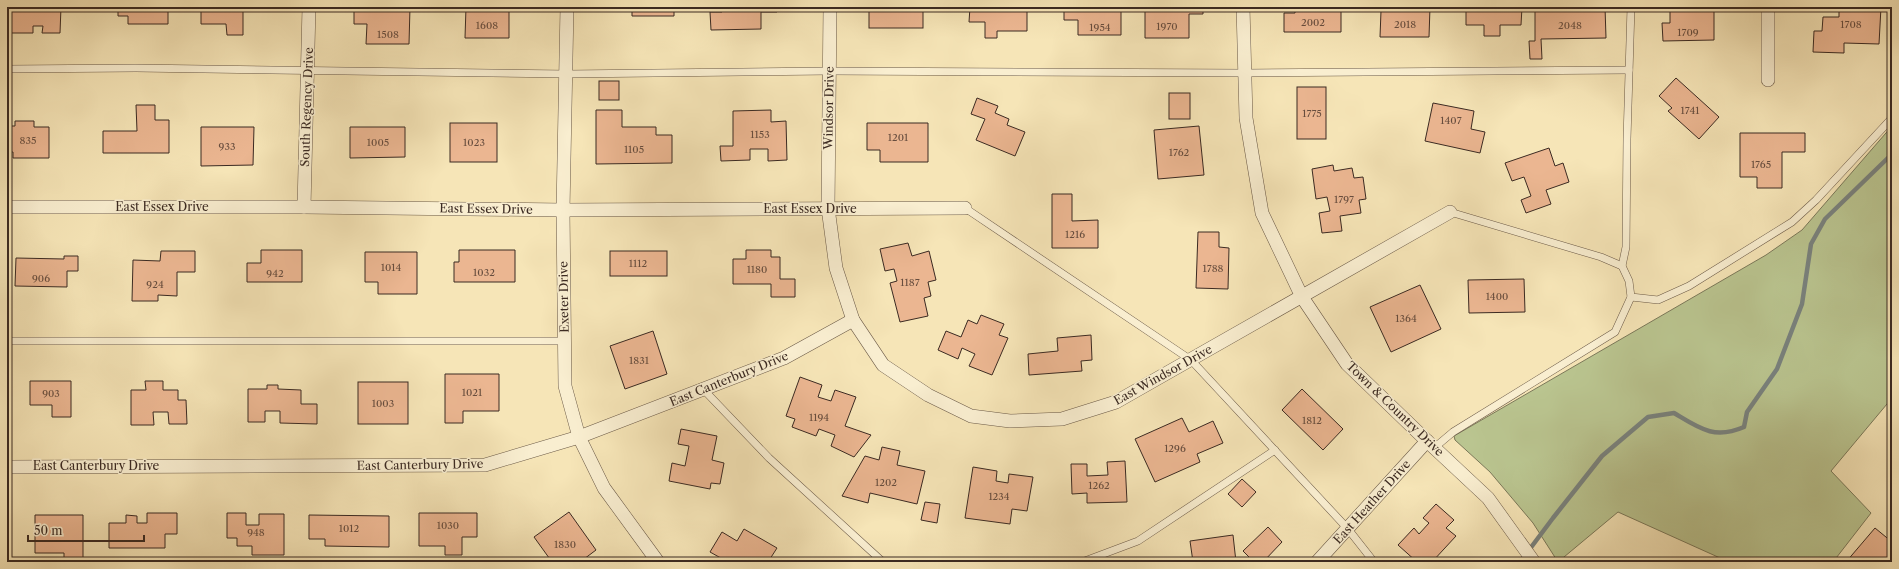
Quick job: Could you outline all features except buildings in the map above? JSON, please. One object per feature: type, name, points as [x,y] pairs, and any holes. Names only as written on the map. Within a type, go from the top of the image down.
[{"type":"street","name":"South Regency Drive","points":[[304,207],[309,7]]},
{"type":"street","name":"Exeter Drive","points":[[567,7],[567,74],[563,210],[565,386],[578,437],[604,488],[658,562]]},
{"type":"street","name":"Windsor Drive","points":[[828,208],[830,7]]},
{"type":"street","name":"Town & Country Drive","points":[[1243,7],[1246,118],[1262,213],[1302,298],[1347,364],[1430,445],[1488,498],[1534,562]]},
{"type":"street","points":[[1768,7],[1768,80]]},
{"type":"street","name":"East Essex Drive","points":[[7,207],[304,207],[563,210],[965,208]]},
{"type":"street","name":"East Windsor Drive","points":[[828,208],[836,268],[853,320],[883,365],[928,395],[971,416],[1010,422],[1062,419],[1116,402],[1302,298],[1450,212]]},
{"type":"street","name":"East Canterbury Drive","points":[[7,467],[485,465],[578,437],[784,358],[853,320]]},
{"type":"street","name":"East Heather Drive","points":[[1318,562],[1430,445]]},
{"type":"lane","points":[[1430,445],[1615,332],[1631,297],[1629,282],[1622,266],[1626,247],[1631,7]]},
{"type":"lane","points":[[7,69],[136,68],[567,74],[829,71],[1245,73],[1629,70]]},
{"type":"lane","points":[[1631,297],[1658,300],[1689,286],[1792,222],[1816,200],[1892,118]]},
{"type":"lane","points":[[965,208],[1191,360],[1348,529],[1374,562]]},
{"type":"lane","points":[[1450,212],[1601,257],[1622,266]]},
{"type":"lane","points":[[7,341],[565,341]]},
{"type":"lane","points":[[703,389],[769,458],[883,562]]},
{"type":"lane","points":[[1082,562],[1138,541],[1275,450]]},
{"type":"green space","points":[[1892,126],[1892,398],[1831,471],[1871,513],[1833,562],[1729,562],[1618,512],[1558,562],[1533,523],[1490,472],[1455,440],[1454,436],[1766,255],[1802,230]]},
{"type":"waterway","points":[[1520,562],[1602,456],[1648,417],[1674,413],[1699,427],[1715,432],[1733,431],[1744,427],[1747,412],[1777,369],[1802,304],[1811,244],[1825,219],[1892,154]]}]
